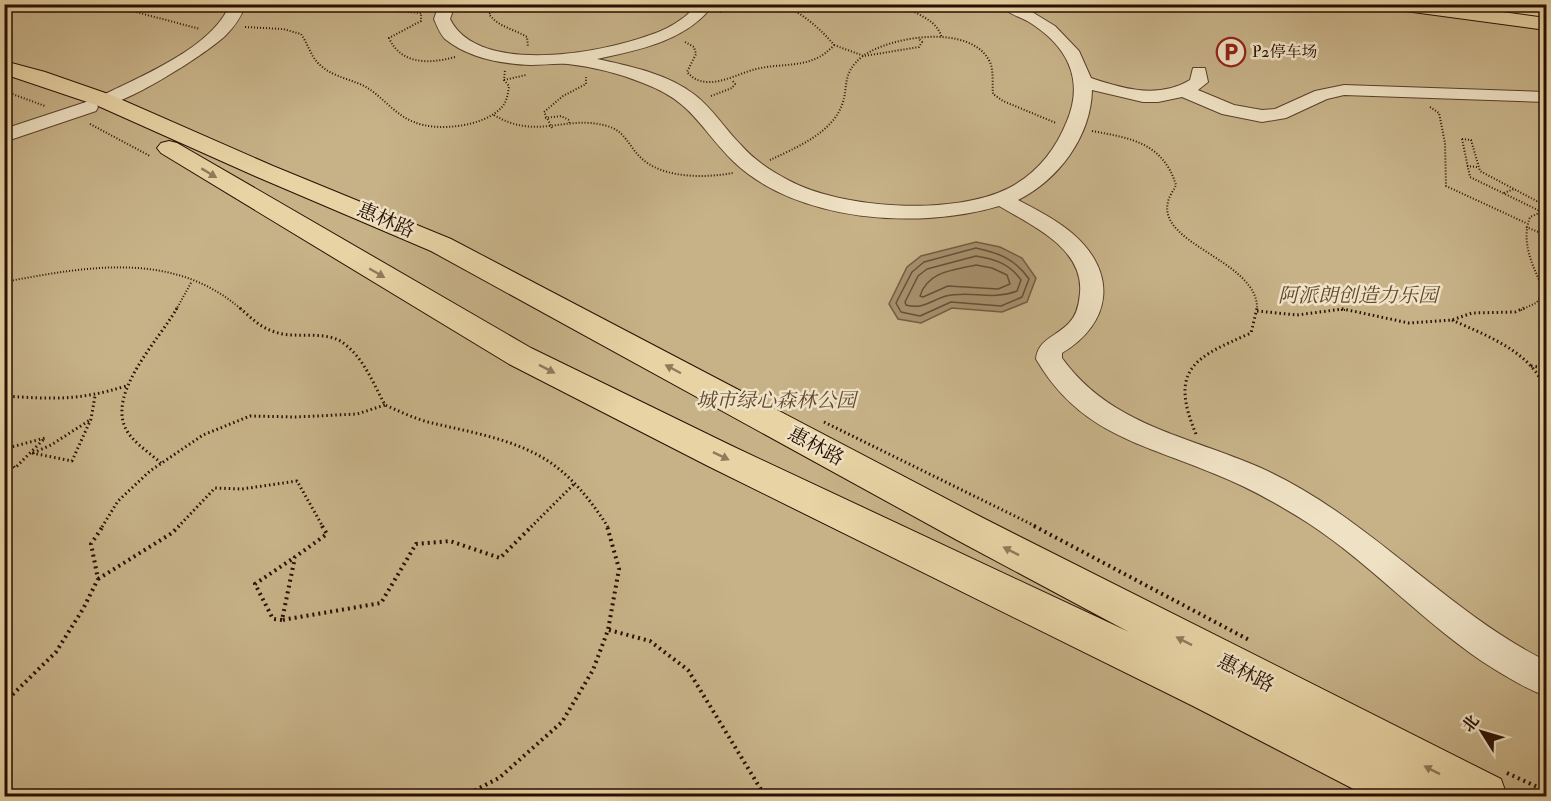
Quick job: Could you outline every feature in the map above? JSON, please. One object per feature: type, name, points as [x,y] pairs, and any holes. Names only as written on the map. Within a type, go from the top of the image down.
[{"type":"main road","points":[[1398,4],[1546,24]]},
{"type":"main road","points":[[1460,4],[1546,15]]},
{"type":"main road","name":"惠林路","points":[[4,67],[387,219],[441,245],[970,529],[1484,796]]},
{"type":"main road","name":"惠林路","points":[[4,78],[97,104],[520,356],[720,456],[1208,690],[1415,796]]},
{"type":"lane","points":[[4,136],[97,104],[172,66],[207,44],[226,27],[237,10],[238,4]]},
{"type":"lane","points":[[447,4],[442,19],[448,34],[463,45],[517,59],[600,54],[638,45],[681,27],[708,4]]},
{"type":"lane","points":[[563,58],[622,69],[677,91],[689,100],[740,157],[753,167],[816,200],[861,210],[908,211],[964,207],[1001,199],[1034,181],[1052,165],[1075,128],[1085,82],[1072,53],[1052,30],[1005,4]]},
{"type":"lane","points":[[1085,82],[1131,96],[1172,96],[1186,92],[1199,82],[1199,72]]},
{"type":"lane","points":[[1186,92],[1229,110],[1262,116],[1279,114],[1321,95],[1344,90],[1546,97]]},
{"type":"lane","points":[[1001,199],[1065,238],[1090,269],[1093,294],[1087,317],[1072,336],[1050,350],[1049,359],[1056,372],[1094,409],[1128,430],[1194,453],[1251,477],[1310,509],[1355,540],[1463,629],[1525,669],[1546,678]]},
{"type":"path","points":[[64,4],[84,11],[133,11],[153,15],[186,28],[283,28],[301,34],[318,64],[331,73],[367,88],[405,118],[416,124],[432,127],[482,120],[494,115],[503,107],[509,86],[504,80],[505,69],[529,49],[527,37],[516,30],[495,23],[489,14],[502,4]]},
{"type":"path","points":[[388,4],[388,7],[395,11],[421,13],[421,21],[389,38],[390,44],[405,57],[418,62],[432,63],[476,49]]},
{"type":"path","points":[[779,4],[787,6],[826,35],[834,45],[864,56],[919,46],[922,42],[918,38]]},
{"type":"path","points":[[903,4],[913,13],[932,21],[940,28],[942,38]]},
{"type":"path","points":[[681,27],[686,31],[683,36],[685,42],[694,47],[696,54],[687,72],[692,78],[716,83],[732,80],[764,67],[802,66],[827,54],[834,45]]},
{"type":"path","points":[[494,115],[504,123],[521,128],[552,128],[589,124],[619,130],[643,161],[676,173],[703,177],[728,174],[753,167],[810,140],[831,124],[843,104],[844,85],[854,65],[880,46],[918,38],[942,38],[978,48],[992,66],[993,94],[1003,101],[1046,120],[1137,141],[1158,152],[1173,169],[1176,186],[1167,198],[1167,216],[1178,231],[1249,282],[1257,299],[1257,311],[1251,333],[1203,356],[1189,373],[1182,391],[1196,436],[1194,453]]},
{"type":"path","points":[[552,128],[544,112],[554,107],[562,97],[586,84],[586,76],[580,73]]},
{"type":"path","points":[[689,100],[717,95],[732,88],[735,84],[732,80]]},
{"type":"path","points":[[1396,92],[1405,99],[1426,105],[1439,113],[1439,125],[1444,138],[1443,171],[1446,186],[1546,235]]},
{"type":"path","points":[[545,118],[561,116],[568,120],[570,125]]},
{"type":"path","points":[[1462,139],[1471,141],[1476,167],[1480,171],[1514,189],[1546,210],[1470,177],[1462,139]]},
{"type":"path","points":[[1467,166],[1476,167]]},
{"type":"path","points":[[1504,193],[1514,189]]},
{"type":"path","points":[[1257,311],[1297,315],[1342,309],[1409,323],[1452,320],[1472,313],[1515,312],[1536,303],[1545,293],[1524,234],[1526,225],[1536,213],[1546,210]]},
{"type":"path","points":[[4,282],[81,268],[120,267],[166,270],[232,301],[258,324],[276,333],[326,336],[346,344],[364,365],[385,405]]},
{"type":"path","points":[[161,463],[127,431],[122,411],[126,386],[175,312],[192,281]]},
{"type":"path","points":[[1452,320],[1493,339],[1519,355],[1531,366],[1546,394],[1546,414]]},
{"type":"path","points":[[1531,366],[1546,368]]},
{"type":"path","points":[[1539,378],[1546,380]]},
{"type":"path","points":[[4,396],[61,400],[95,396],[126,386]]},
{"type":"path","points":[[32,453],[72,461],[91,419],[95,396]]},
{"type":"path","points":[[98,579],[91,544],[118,501],[161,463],[203,435],[250,416],[296,417],[357,414],[385,405],[425,421],[482,434],[539,455],[575,483],[608,527],[619,569],[608,630],[593,670],[562,722],[499,778],[464,796]]},
{"type":"path","points":[[32,453],[51,445],[91,419]]},
{"type":"path","points":[[4,449],[45,438],[15,468],[4,456]]},
{"type":"path","points":[[4,703],[56,652],[98,579],[172,532],[215,488],[243,489],[297,481],[327,534],[255,584],[273,619],[282,620],[381,603],[417,544],[450,541],[500,558],[575,483]]},
{"type":"path","points":[[282,620],[295,557]]},
{"type":"path","points":[[608,630],[650,641],[688,670],[765,796]]},
{"type":"green space","name":"城市绿心森林公园","points":[[1361,4],[1546,29],[1546,796],[5,796],[5,5]]},
{"type":"water","points":[[976,242],[1000,247],[1022,258],[1036,278],[1027,302],[1002,312],[952,308],[921,323],[898,319],[889,304],[907,267],[921,256]]},
{"type":"place","name":"P2停车场","points":[[1231,52]]},
{"type":"park label","name":"阿派朗创造力乐园","points":[[1358,295]]}]
